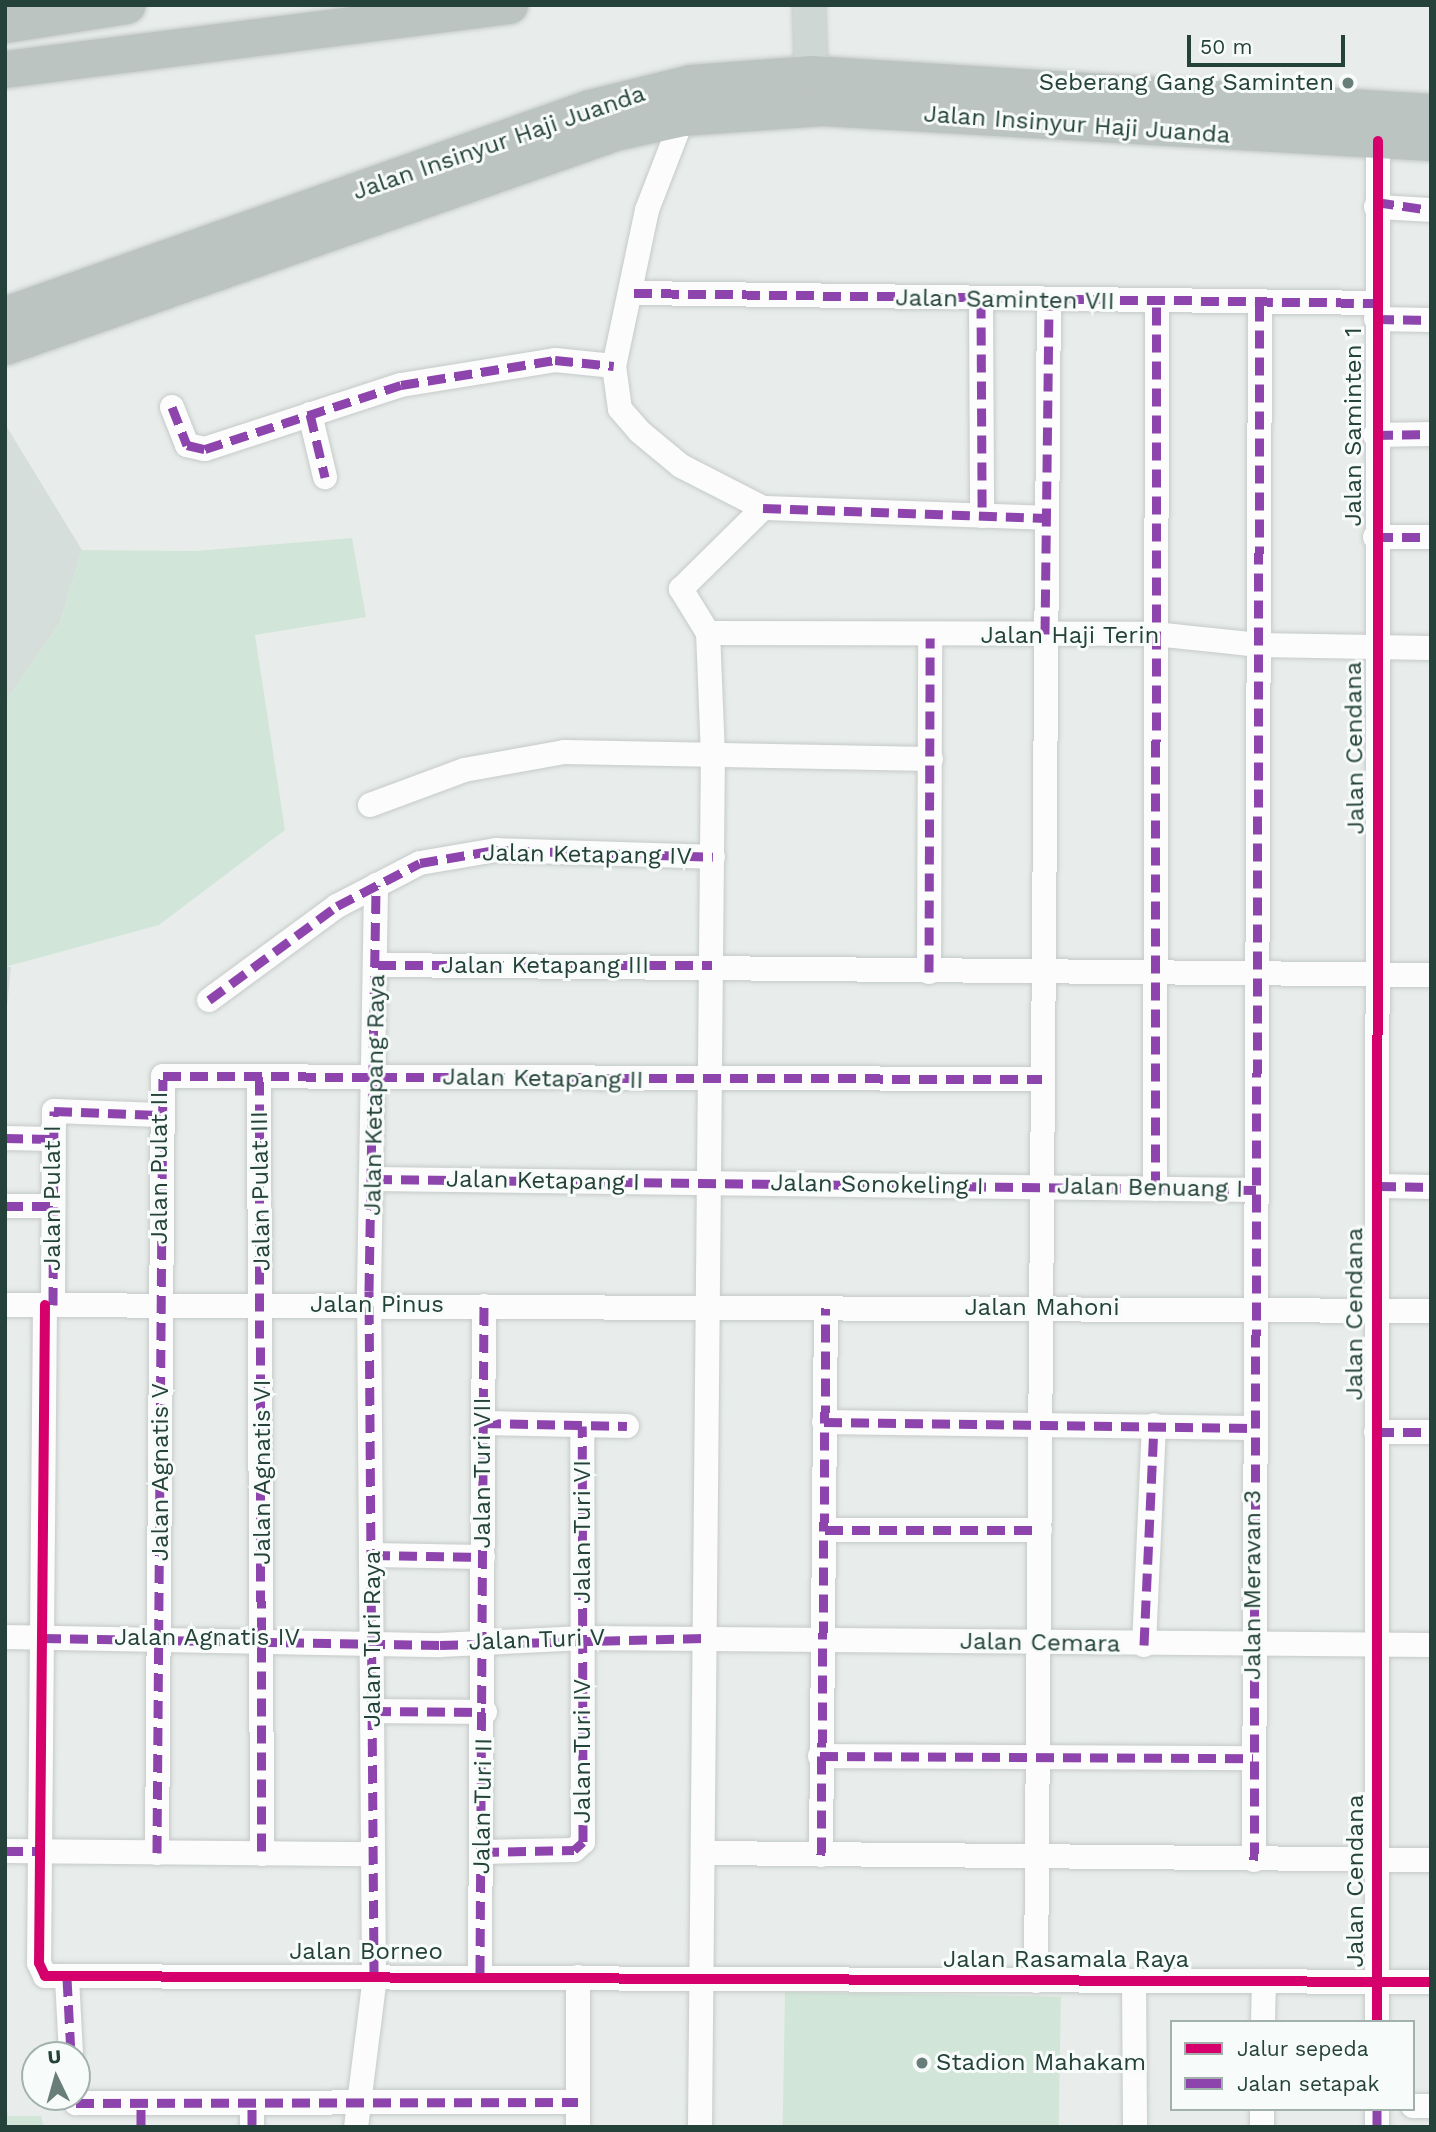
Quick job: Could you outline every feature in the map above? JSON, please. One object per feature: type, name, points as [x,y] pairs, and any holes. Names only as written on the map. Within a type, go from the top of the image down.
[{"type":"highway","points":[[5,24],[127,5]]},
{"type":"highway","points":[[5,69],[509,5]]},
{"type":"highway","name":"Jalan Insinyur Haji Juanda","points":[[5,315],[590,108],[691,83],[811,74],[1252,119],[1378,141],[1431,142]]},
{"type":"highway","name":"Jalan Insinyur Haji Juanda","points":[[5,346],[615,132],[683,117],[822,107],[1252,119],[1431,112]]},
{"type":"main road","points":[[810,20],[811,74]]},
{"type":"street","points":[[683,117],[648,210],[634,293],[614,366],[620,409],[640,432],[681,466],[770,508],[1047,518]]},
{"type":"street","name":"Jalan Saminten 1","points":[[1374,647],[1378,141]]},
{"type":"street","points":[[1376,207],[1431,210]]},
{"type":"street","name":"Jalan Saminten VII","points":[[634,293],[1261,302],[1376,311],[1431,320]]},
{"type":"street","points":[[981,300],[982,516]]},
{"type":"street","points":[[1036,1981],[1036,1642],[1040,1530],[1049,300]]},
{"type":"street","points":[[1154,1189],[1157,301]]},
{"type":"street","name":"Jalan Meravan 3","points":[[1254,1860],[1252,1429],[1257,1189],[1255,975],[1261,302]]},
{"type":"street","points":[[172,407],[187,445],[205,449],[401,385],[555,360],[614,366]]},
{"type":"street","points":[[310,414],[325,477]]},
{"type":"street","points":[[1375,435],[1431,434]]},
{"type":"street","points":[[700,2127],[704,1638],[712,1184],[710,1081],[713,756],[704,628],[684,601],[685,585],[770,508]]},
{"type":"street","points":[[1375,537],[1431,537]]},
{"type":"street","name":"Jalan Haji Terin","points":[[704,628],[930,638],[1156,634],[1259,645],[1431,648]]},
{"type":"street","points":[[929,972],[930,638]]},
{"type":"street","name":"Jalan Cendana","points":[[1374,647],[1382,973],[1375,1311],[1377,2020]]},
{"type":"street","points":[[370,805],[464,770],[564,752],[931,759]]},
{"type":"street","name":"Jalan Ketapang IV","points":[[209,1000],[376,885],[420,863],[496,850],[713,857]]},
{"type":"street","name":"Jalan Ketapang Raya","points":[[371,1306],[378,965],[376,885]]},
{"type":"street","name":"Jalan Ketapang III","points":[[378,965],[712,965],[929,972],[1431,975]]},
{"type":"street","name":"Jalan Pulat II","points":[[160,1305],[159,1115],[163,1076],[376,1076]]},
{"type":"street","name":"Jalan Ketapang II","points":[[376,1076],[710,1081],[1042,1079]]},
{"type":"street","name":"Jalan Pulat III","points":[[259,1077],[262,1305]]},
{"type":"street","name":"Jalan Pulat I","points":[[40,1963],[43,1638],[54,1111],[159,1115]]},
{"type":"street","points":[[5,1139],[52,1139]]},
{"type":"street","name":"Jalan Ketapang I","points":[[374,1180],[712,1184]]},
{"type":"street","name":"Jalan Sonokeling I","points":[[712,1184],[1043,1187]]},
{"type":"street","points":[[1378,1186],[1431,1187]]},
{"type":"street","name":"Jalan Benuang I","points":[[1043,1187],[1257,1189]]},
{"type":"street","points":[[5,1206],[52,1206]]},
{"type":"street","name":"Jalan Pinus","points":[[5,1305],[709,1305]]},
{"type":"street","name":"Jalan Agnatis V","points":[[157,1853],[162,1638],[160,1305]]},
{"type":"street","name":"Jalan Agnatis VI","points":[[262,1305],[262,1854]]},
{"type":"street","name":"Jalan Mahoni","points":[[709,1305],[1431,1311]]},
{"type":"street","name":"Jalan Turi Raya","points":[[356,2127],[356,2102],[374,1972],[371,1306]]},
{"type":"street","name":"Jalan Turi VII","points":[[481,1640],[484,1306]]},
{"type":"street","points":[[821,1855],[826,1308]]},
{"type":"street","points":[[824,1422],[1154,1425],[1252,1429]]},
{"type":"street","points":[[483,1423],[627,1426]]},
{"type":"street","points":[[1144,1645],[1154,1425]]},
{"type":"street","name":"Jalan Turi VI","points":[[582,1426],[584,1638]]},
{"type":"street","points":[[1376,1432],[1431,1432]]},
{"type":"street","points":[[825,1530],[1040,1530]]},
{"type":"street","points":[[372,1555],[483,1557]]},
{"type":"street","name":"Jalan Agnatis IV","points":[[5,1637],[371,1639]]},
{"type":"street","name":"Jalan Turi IV","points":[[481,1852],[574,1850],[583,1842],[584,1638]]},
{"type":"street","name":"Jalan Turi V","points":[[371,1639],[440,1645],[481,1640],[704,1638]]},
{"type":"street","name":"Jalan Cemara","points":[[704,1638],[1144,1645],[1431,1645]]},
{"type":"street","name":"Jalan Turi II","points":[[480,1973],[485,1712],[481,1640]]},
{"type":"street","points":[[373,1712],[485,1712]]},
{"type":"street","points":[[820,1756],[1253,1758]]},
{"type":"street","points":[[5,1851],[373,1854]]},
{"type":"street","points":[[704,1853],[1037,1860],[1431,1860]]},
{"type":"street","name":"Jalan Borneo","points":[[40,1963],[45,1976],[67,1978],[374,1972],[701,1980]]},
{"type":"street","points":[[91,2104],[141,2115],[252,2115],[356,2102],[578,2115],[578,1977]]},
{"type":"street","points":[[67,1978],[70,2041]]},
{"type":"street","name":"Jalan Rasamala Raya","points":[[701,1980],[1431,1982]]},
{"type":"street","points":[[1134,1981],[1135,2127]]},
{"type":"street","points":[[1263,2020],[1264,1981]]},
{"type":"shaded area","points":[[5,424],[82,550],[60,623],[5,702]]},
{"type":"shaded area","points":[[5,967],[11,967],[5,1026]]},
{"type":"green space","points":[[352,538],[366,617],[255,635],[285,830],[159,925],[5,967],[5,702],[60,623],[82,550],[195,551]]},
{"type":"green space","name":"Stadion Mahakam","points":[[785,1992],[1061,1997],[1059,2127],[783,2127]]},
{"type":"green space","points":[[5,2095],[8,2116],[41,2116],[44,2127],[5,2127]]},
{"type":"marked path","points":[[1376,202],[1431,210]]},
{"type":"marked path","points":[[634,293],[1376,303]]},
{"type":"marked path","points":[[981,300],[982,516]]},
{"type":"marked path","points":[[1045,634],[1049,300]]},
{"type":"marked path","points":[[1155,1189],[1157,301]]},
{"type":"marked path","points":[[1254,1860],[1260,302]]},
{"type":"marked path","points":[[1376,319],[1431,320]]},
{"type":"marked path","points":[[172,407],[187,445],[205,449],[401,385],[555,360],[614,366]]},
{"type":"marked path","points":[[310,414],[325,477]]},
{"type":"marked path","points":[[1375,435],[1431,434]]},
{"type":"marked path","points":[[763,508],[1047,518]]},
{"type":"marked path","points":[[1375,537],[1431,537]]},
{"type":"marked path","points":[[929,972],[930,638]]},
{"type":"marked path","points":[[209,1000],[337,906],[420,863],[496,850],[713,857]]},
{"type":"marked path","points":[[374,1972],[369,1291],[376,885]]},
{"type":"marked path","points":[[378,965],[712,965]]},
{"type":"marked path","points":[[157,1853],[163,1076],[1042,1079]]},
{"type":"marked path","points":[[259,1077],[262,1854]]},
{"type":"marked path","points":[[53,1305],[54,1111],[159,1115]]},
{"type":"marked path","points":[[5,1138],[52,1139]]},
{"type":"marked path","points":[[374,1179],[1257,1190]]},
{"type":"marked path","points":[[1378,1186],[1431,1187]]},
{"type":"marked path","points":[[5,1206],[52,1206]]},
{"type":"marked path","points":[[480,1973],[484,1306]]},
{"type":"marked path","points":[[821,1855],[826,1308]]},
{"type":"marked path","points":[[824,1422],[1252,1428]]},
{"type":"marked path","points":[[483,1423],[627,1426]]},
{"type":"marked path","points":[[1144,1645],[1154,1425]]},
{"type":"marked path","points":[[481,1852],[574,1850],[583,1842],[582,1426]]},
{"type":"marked path","points":[[1376,1432],[1431,1432]]},
{"type":"marked path","points":[[825,1530],[1040,1530]]},
{"type":"marked path","points":[[372,1555],[483,1557]]},
{"type":"marked path","points":[[43,1638],[440,1645],[704,1638]]},
{"type":"marked path","points":[[373,1711],[485,1712]]},
{"type":"marked path","points":[[820,1756],[1253,1758]]},
{"type":"marked path","points":[[5,1851],[41,1851]]},
{"type":"marked path","points":[[67,1978],[70,2041]]},
{"type":"marked path","points":[[91,2103],[578,2102]]},
{"type":"marked path","points":[[141,2103],[141,2127]]},
{"type":"marked path","points":[[252,2103],[252,2127]]},
{"type":"marked path","points":[[1377,2111],[1377,2127]]},
{"type":"cycle path","points":[[1377,2020],[1378,141]]},
{"type":"cycle path","points":[[45,1305],[39,1963],[45,1976],[1431,1982]]},
{"type":"place","name":"Seberang Gang Saminten","points":[[1348,83]]},
{"type":"place","name":"Stadion Mahakam","points":[[922,2063]]}]
